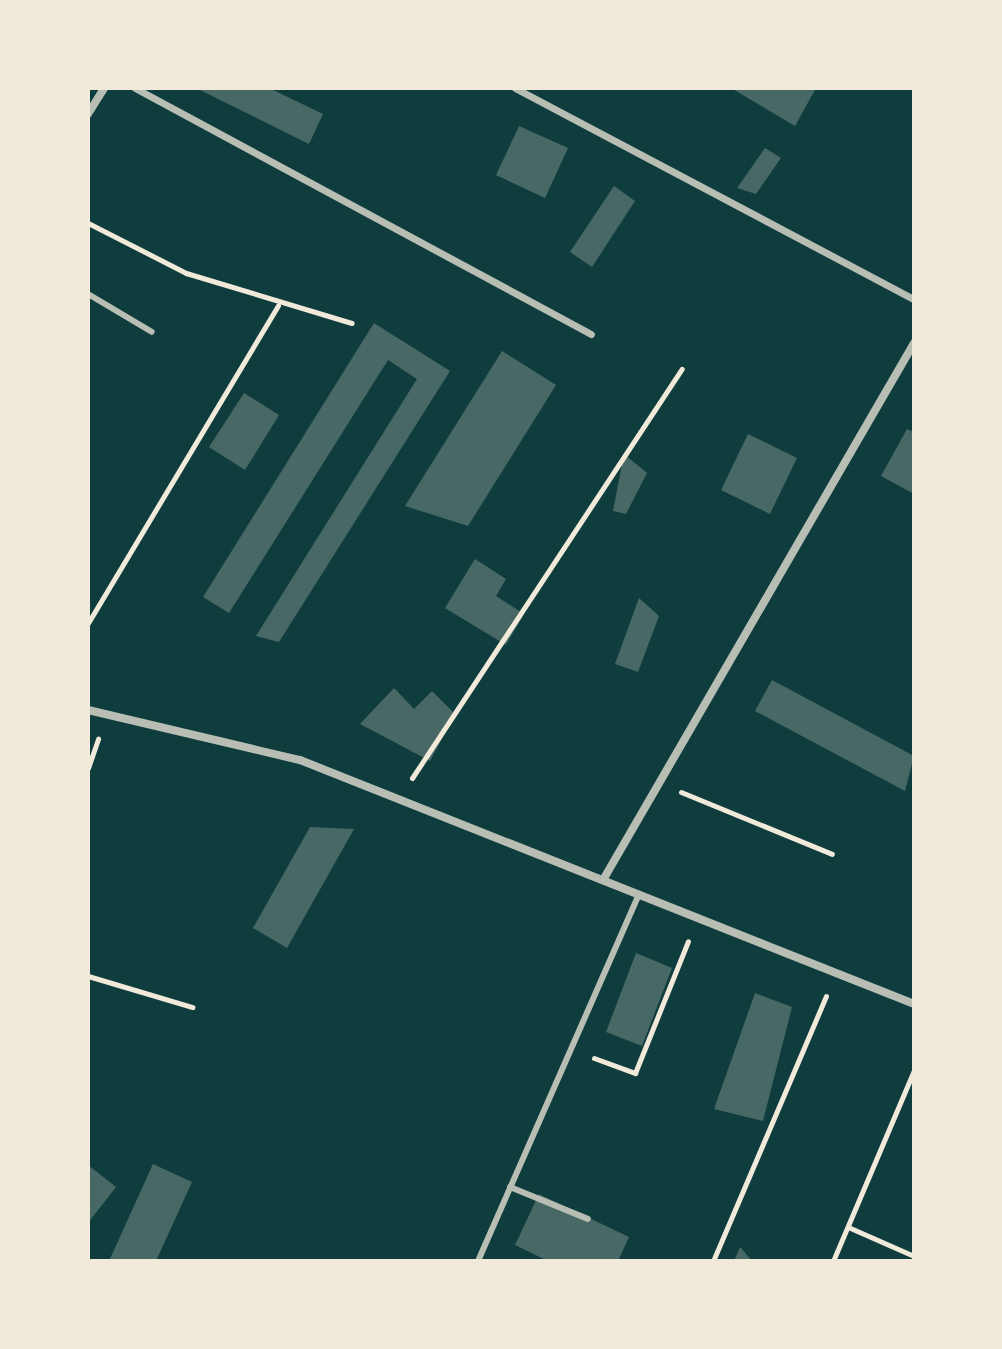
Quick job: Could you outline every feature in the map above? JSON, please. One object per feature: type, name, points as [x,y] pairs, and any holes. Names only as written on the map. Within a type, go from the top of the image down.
[{"type":"street","points":[[88,114],[104,88]]},
{"type":"street","points":[[135,88],[591,334]]},
{"type":"street","points":[[515,88],[914,299]]},
{"type":"street","points":[[603,880],[914,343]]},
{"type":"street","points":[[88,710],[279,754],[914,1004]]},
{"type":"lane","points":[[88,294],[152,332]]},
{"type":"lane","points":[[478,1261],[639,894]]},
{"type":"lane","points":[[510,1187],[588,1219]]},
{"type":"path","points":[[88,223],[186,273],[278,305],[352,323]]},
{"type":"path","points":[[88,623],[278,305]]},
{"type":"path","points":[[398,799],[682,369]]},
{"type":"path","points":[[659,783],[832,854]]},
{"type":"path","points":[[571,1049],[635,1073],[698,917]]},
{"type":"path","points":[[713,1261],[836,973]]},
{"type":"path","points":[[88,976],[192,1007]]},
{"type":"path","points":[[833,1261],[914,1070]]},
{"type":"path","points":[[848,1227],[914,1256]]},
{"type":"building","points":[[196,88],[269,88],[323,114],[309,144]]},
{"type":"building","points":[[731,88],[816,88],[795,126]]},
{"type":"building","points":[[519,126],[568,148],[545,198],[496,175]]},
{"type":"building","points":[[765,148],[781,158],[756,194],[737,188]]},
{"type":"building","points":[[614,186],[635,201],[592,267],[570,252]]},
{"type":"building","points":[[374,323],[450,371],[279,642],[256,636],[417,379],[388,360],[229,613],[203,597]]},
{"type":"building","points":[[502,351],[556,385],[468,526],[405,506]]},
{"type":"building","points":[[244,393],[279,415],[245,470],[209,447]]},
{"type":"building","points":[[907,429],[914,432],[914,494],[881,476]]},
{"type":"building","points":[[748,434],[797,458],[770,514],[721,490]]},
{"type":"building","points":[[624,454],[647,473],[626,514],[613,511]]},
{"type":"building","points":[[475,559],[506,579],[496,596],[524,614],[506,645],[445,608]]},
{"type":"building","points":[[639,598],[659,616],[638,672],[615,664]]},
{"type":"building","points":[[772,680],[914,756],[905,791],[755,711]]},
{"type":"building","points":[[394,688],[414,709],[432,691],[455,714],[430,761],[360,724]]},
{"type":"building","points":[[310,827],[354,829],[287,948],[253,928]]},
{"type":"building","points":[[636,953],[672,968],[642,1046],[606,1032]]},
{"type":"building","points":[[755,993],[792,1007],[763,1121],[714,1109]]},
{"type":"building","points":[[153,1164],[192,1182],[156,1261],[109,1261]]},
{"type":"building","points":[[88,1165],[116,1187],[88,1223]]},
{"type":"building","points":[[539,1194],[629,1237],[618,1261],[548,1261],[515,1245]]},
{"type":"building","points":[[740,1247],[752,1261],[734,1261]]}]
